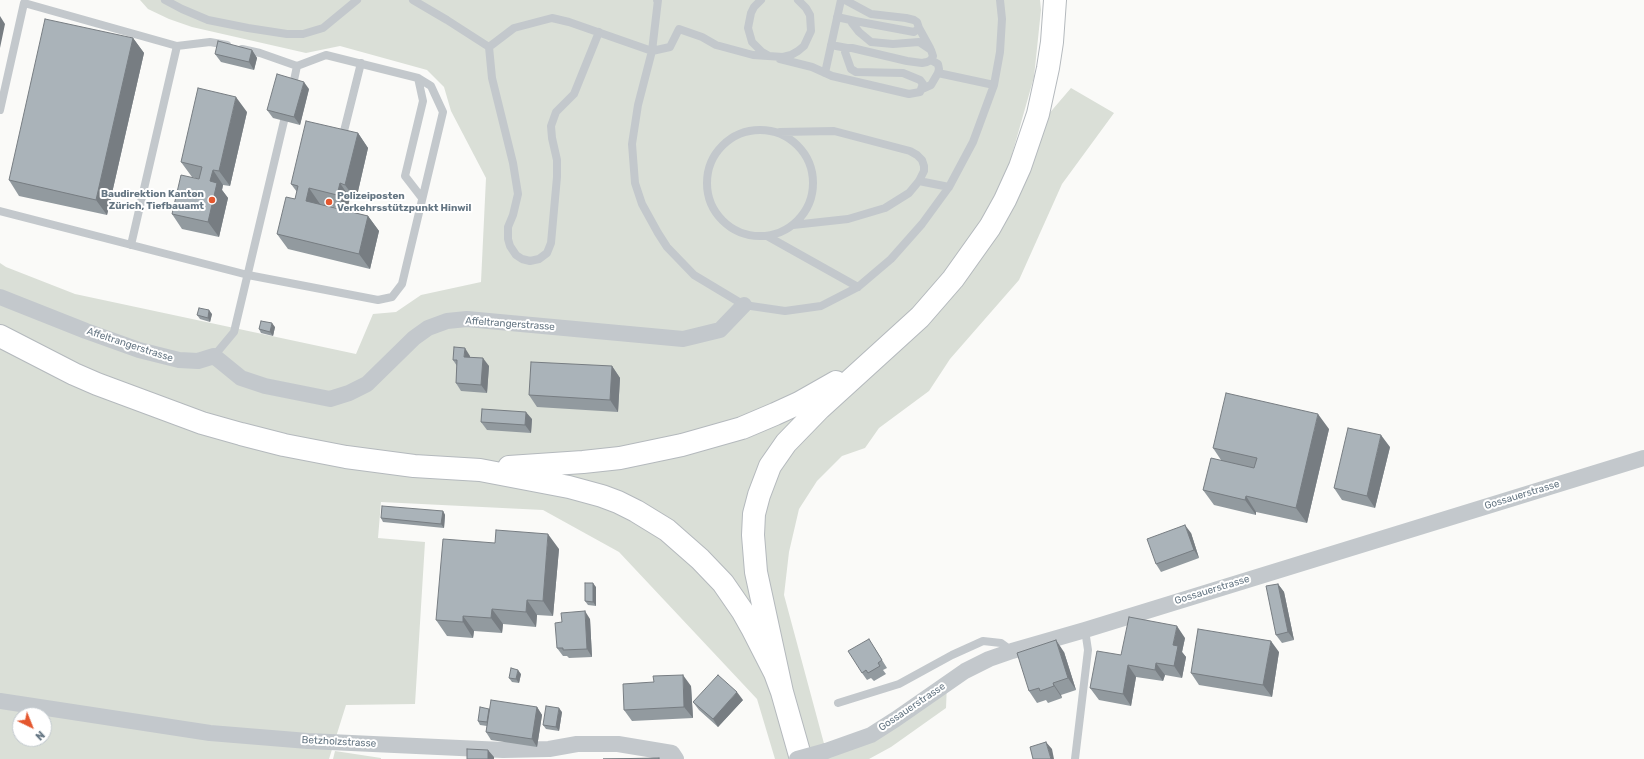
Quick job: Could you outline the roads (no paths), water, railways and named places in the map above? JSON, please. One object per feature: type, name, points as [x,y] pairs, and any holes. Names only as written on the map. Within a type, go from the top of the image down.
[{"type":"highway","points":[[801,759],[782,692],[756,572],[753,545],[754,514],[759,495],[767,472],[786,442],[820,408],[900,336],[931,304],[965,265],[990,227],[1013,183],[1030,141],[1043,94],[1052,42],[1055,0]]},
{"type":"highway","points":[[0,336],[74,374],[125,396],[202,423],[284,445],[373,461],[480,470],[569,487],[618,502],[643,514],[671,534],[700,559],[723,583],[752,628],[768,658],[782,692]]},
{"type":"highway","points":[[480,470],[620,458],[682,445],[742,428],[799,403],[858,368],[900,336]]},
{"type":"highway","points":[[0,349],[74,374]]},
{"type":"street","name":"Affeltrangerstrasse","points":[[0,297],[139,350],[179,360],[198,361],[214,356],[241,378],[265,386],[330,399],[349,393],[367,384],[414,338],[428,328],[446,321],[467,319],[683,339],[720,330],[744,305]]},
{"type":"street","name":"Gossauerstrasse","points":[[797,759],[826,751],[871,735],[965,671],[989,659],[1644,458]]},
{"type":"street","name":"Betzholzstrasse","points":[[0,701],[218,734],[308,741],[504,750],[549,749],[577,744],[618,744],[672,753],[676,759]]},
{"type":"lane","points":[[165,0],[182,10],[208,20],[287,34],[302,34],[323,28],[357,0]]},
{"type":"lane","points":[[413,0],[488,47]]},
{"type":"lane","points":[[657,0],[652,51],[638,105],[632,144],[634,183],[642,204],[667,247],[694,275],[744,305],[784,311],[820,306],[858,287],[891,259],[922,224],[948,186],[973,142],[994,85],[1000,52],[1002,19],[1000,0]]},
{"type":"lane","points":[[761,0],[750,13],[748,20],[749,35],[752,42],[762,52],[812,67],[825,73],[909,94],[920,92],[922,89],[931,85],[939,69],[938,64],[931,60],[922,63],[915,62],[862,49],[831,45]]},
{"type":"lane","points":[[488,47],[514,28],[552,18],[569,22],[652,51],[670,47],[679,28],[702,37],[716,45],[754,56],[791,56],[804,46],[811,31],[810,16],[806,8],[798,0]]},
{"type":"lane","points":[[825,73],[841,0]]},
{"type":"lane","points":[[846,0],[856,7],[871,14],[914,20],[917,22],[931,50],[933,56],[931,60]]},
{"type":"lane","points":[[0,110],[24,3],[177,46],[210,42],[260,53],[297,66],[326,55],[361,63],[418,78],[431,86],[443,112],[402,284],[392,297],[378,300],[248,275],[0,211]]},
{"type":"lane","points":[[837,18],[908,32],[914,32],[919,28]]},
{"type":"lane","points":[[855,21],[852,23],[871,42],[893,44],[919,42],[931,50]]},
{"type":"lane","points":[[488,47],[492,78],[513,163],[518,194],[513,215],[508,227],[508,239],[510,246],[516,255],[530,261],[540,259],[547,253],[551,243],[557,177],[557,160],[552,138],[552,119],[556,112],[574,94],[598,32]]},
{"type":"lane","points":[[131,245],[177,46]]},
{"type":"lane","points":[[847,48],[845,52],[846,58],[851,69],[856,72],[903,73],[920,80],[923,84],[922,89]]},
{"type":"lane","points":[[342,142],[361,63]]},
{"type":"lane","points":[[293,85],[297,66]]},
{"type":"lane","points":[[938,73],[994,85]]},
{"type":"lane","points":[[418,78],[423,101],[405,176],[422,198]]},
{"type":"lane","points":[[214,356],[234,332],[284,121]]},
{"type":"lane","points":[[762,129],[778,132],[834,131],[910,152],[922,160],[924,170],[919,181],[909,193],[884,208],[848,219],[794,225],[781,232],[767,236],[743,234],[723,221],[713,208],[707,186],[708,170],[715,155],[732,138],[746,131],[762,129]]},
{"type":"lane","points":[[778,132],[794,141],[802,149],[807,156],[813,174],[813,193],[810,202],[794,225]]},
{"type":"lane","points":[[919,181],[948,186]]},
{"type":"lane","points":[[767,236],[858,287]]},
{"type":"lane","points":[[1075,759],[1088,650],[1085,630]]},
{"type":"lane","points":[[838,703],[899,684],[952,655],[983,641],[1001,643],[1012,651]]},
{"type":"place","name":"Baudirektion Kanton Zürich, Tiefbauamt","points":[[212,200]]},
{"type":"place","name":"Polizeiposten Verkehrsstützpunkt Hinwil","points":[[329,202]]}]
